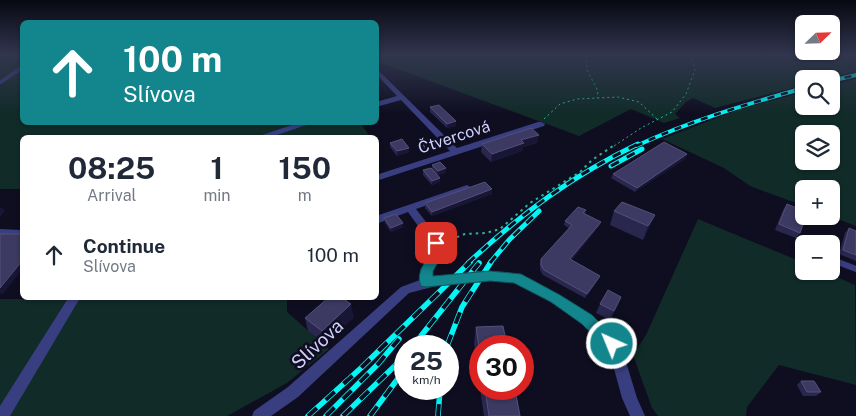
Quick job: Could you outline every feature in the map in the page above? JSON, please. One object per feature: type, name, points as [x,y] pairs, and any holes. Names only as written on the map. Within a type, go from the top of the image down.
[{"type":"street","points":[[0,83],[12,74]]},
{"type":"street","points":[[380,74],[456,152]]},
{"type":"street","points":[[379,104],[403,97]]},
{"type":"street","name":"Čtvercová","points":[[379,177],[541,124]]},
{"type":"street","points":[[266,135],[301,125]]},
{"type":"street","points":[[379,219],[468,188]]},
{"type":"street","points":[[410,208],[436,243],[439,251],[426,270],[426,282]]},
{"type":"street","points":[[0,233],[20,234]]},
{"type":"street","name":"Slívova","points":[[259,416],[293,392],[405,290],[426,282],[490,276],[516,278],[556,298],[587,320],[612,344],[617,355],[627,395],[638,416]]},
{"type":"street","points":[[2,416],[73,300]]},
{"type":"lane","points":[[840,263],[856,270]]},
{"type":"path","points":[[588,74],[591,83],[598,91],[597,98]]},
{"type":"path","points":[[439,251],[452,239],[465,234],[486,233],[500,228],[530,203],[580,172],[592,160],[641,128],[672,112],[686,94],[693,74]]},
{"type":"path","points":[[541,124],[548,114],[560,104],[577,99],[618,97],[639,102],[658,120]]},
{"type":"green space","points":[[0,74],[8,74],[0,80]]},
{"type":"green space","points":[[15,74],[20,74],[20,125],[362,125],[369,135],[20,135],[20,189],[0,189],[0,86]]},
{"type":"green space","points":[[412,74],[795,74],[795,87],[715,108],[693,98],[686,102],[675,114],[680,118],[664,123],[631,109],[579,136]]},
{"type":"green space","points":[[856,79],[856,226],[840,220],[840,180],[795,180],[795,203],[750,186],[724,168],[662,139],[740,109],[795,94],[795,115],[840,115],[840,83]]},
{"type":"green space","points":[[698,219],[795,259],[795,280],[840,280],[840,278],[855,285],[856,385],[779,365],[747,407],[746,416],[658,416],[652,408],[633,355],[646,335]]},
{"type":"green space","points":[[0,299],[66,300],[0,408]]},
{"type":"green space","points":[[78,300],[287,300],[287,312],[329,349],[287,383],[227,416],[8,416]]},
{"type":"building","points":[[439,105],[456,121],[447,124],[430,107]]},
{"type":"building","points":[[531,128],[539,135],[521,140],[524,143],[492,154],[482,144]]},
{"type":"building","points":[[431,138],[437,145],[426,148],[420,142]]},
{"type":"building","points":[[402,139],[409,148],[397,151],[390,143]]},
{"type":"building","points":[[664,142],[687,154],[637,188],[613,174]]},
{"type":"building","points":[[440,162],[446,168],[438,171],[432,165]]},
{"type":"building","points":[[431,168],[440,178],[432,181],[423,170]]},
{"type":"building","points":[[485,182],[492,189],[432,212],[425,203]]},
{"type":"building","points":[[622,202],[655,215],[648,226],[614,211]]},
{"type":"building","points":[[787,204],[795,207],[795,225],[803,225],[800,233],[779,224]]},
{"type":"building","points":[[578,207],[586,210],[583,213],[601,222],[570,259],[600,276],[587,294],[544,270],[541,265],[541,259],[572,225],[565,221]]},
{"type":"building","points":[[396,214],[403,223],[391,228],[384,218]]},
{"type":"building","points":[[849,228],[856,231],[856,255],[843,250]]},
{"type":"building","points":[[0,234],[20,234],[20,263],[0,288]]},
{"type":"building","points":[[608,290],[621,297],[614,311],[600,304]]},
{"type":"building","points":[[326,300],[345,300],[351,304],[322,331],[305,318]]},
{"type":"building","points":[[503,326],[505,335],[477,335],[476,327]]},
{"type":"building","points":[[801,381],[814,381],[821,392],[807,392]]},
{"type":"building","points":[[487,400],[517,400],[520,416],[489,416]]},
{"type":"railway","points":[[840,79],[856,75]]},
{"type":"railway","points":[[636,146],[698,121],[795,91]]},
{"type":"railway","points":[[468,263],[508,228],[548,197],[591,169],[638,144]]},
{"type":"railway","points":[[611,166],[642,149]]},
{"type":"railway","points":[[490,263],[509,240],[539,211]]},
{"type":"railway","points":[[308,416],[361,368],[470,262]]},
{"type":"railway","points":[[451,335],[462,307],[491,262]]},
{"type":"railway","points":[[422,335],[479,263]]},
{"type":"railway","points":[[326,416],[379,363],[394,345]]},
{"type":"railway","points":[[343,416],[394,367]]},
{"type":"railway","points":[[370,416],[394,384]]},
{"type":"railway","points":[[438,416],[439,400]]},
{"type":"route","points":[[436,243],[439,251],[426,270],[426,282],[490,276],[516,278],[556,298],[587,320],[612,344]]}]
